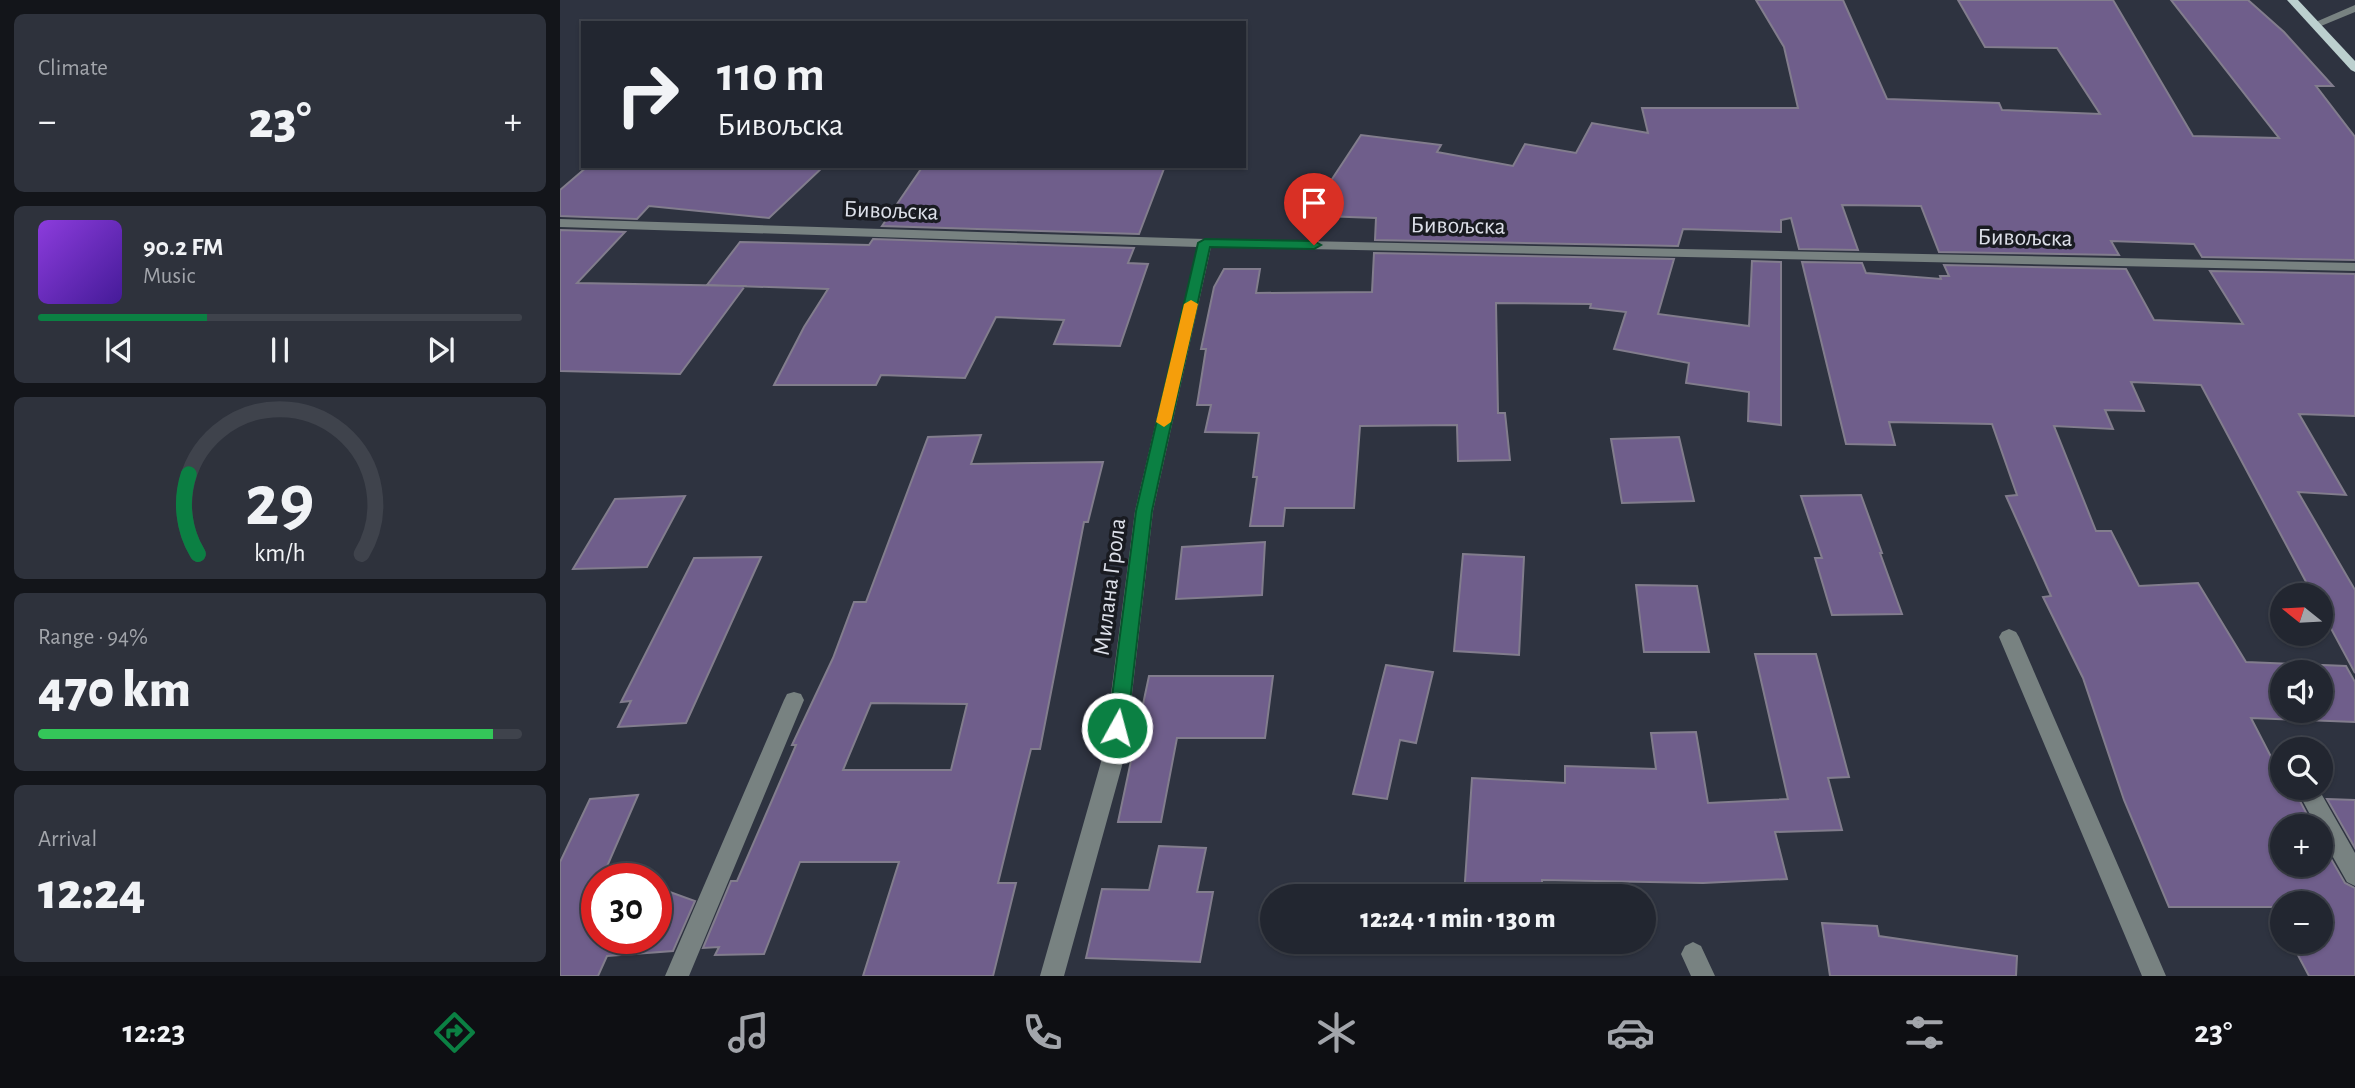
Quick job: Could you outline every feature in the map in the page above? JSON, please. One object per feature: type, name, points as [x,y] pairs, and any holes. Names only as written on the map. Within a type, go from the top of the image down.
[{"type":"main road","points":[[2292,0],[2355,68]]},
{"type":"street","points":[[2317,24],[2355,8]]},
{"type":"street","name":"Бивољска","points":[[560,223],[1205,243],[2355,267]]},
{"type":"street","name":"Милана Грола","points":[[1052,976],[1114,755],[1144,511],[1205,243]]},
{"type":"street","points":[[2009,637],[2154,976]]},
{"type":"street","points":[[677,976],[794,700]]},
{"type":"street","points":[[2314,800],[2355,875]]},
{"type":"building","points":[[1756,0],[1843,0],[1887,99],[1999,103],[2002,110],[2100,114],[2057,48],[1985,47],[1958,0],[2113,0],[2193,136],[2279,138],[2171,0],[2248,0],[2284,32],[2333,86],[2316,86],[2355,137],[2355,260],[2202,257],[2194,244],[2111,241],[2119,255],[1939,252],[1921,206],[1842,205],[1858,250],[1799,249],[1791,218],[1781,220],[1781,232],[1683,229],[1678,246],[1375,240],[1376,218],[1323,216],[1326,203],[1317,202],[1361,135],[1441,145],[1437,152],[1513,166],[1525,144],[1576,153],[1592,123],[1648,133],[1642,108],[1798,108],[1784,47]]},
{"type":"building","points":[[586,168],[822,168],[769,218],[649,206],[637,219],[560,216],[560,190]]},
{"type":"building","points":[[922,168],[1164,168],[1139,234],[882,226]]},
{"type":"building","points":[[560,230],[625,232],[577,283],[745,286],[680,374],[560,371]]},
{"type":"building","points":[[873,239],[1134,248],[1128,263],[1148,264],[1120,346],[1054,344],[1064,320],[996,317],[965,378],[881,375],[876,385],[774,385],[804,327],[828,289],[707,285],[740,242],[869,245]]},
{"type":"building","points":[[1374,253],[1674,259],[1658,314],[1749,326],[1752,261],[1781,262],[1781,425],[1748,421],[1749,392],[1686,383],[1689,363],[1614,349],[1626,312],[1590,308],[1591,304],[1496,303],[1498,413],[1505,413],[1510,460],[1458,461],[1457,425],[1360,426],[1354,508],[1285,508],[1283,526],[1250,526],[1257,477],[1253,477],[1259,433],[1205,432],[1211,405],[1197,405],[1206,349],[1201,349],[1214,287],[1224,269],[1260,269],[1256,293],[1372,292]]},
{"type":"building","points":[[1802,262],[1862,263],[1866,273],[1941,279],[1940,276],[1949,276],[1944,265],[2126,269],[2154,320],[2243,324],[2210,271],[2355,274],[2355,416],[2299,414],[2346,495],[2298,492],[2355,590],[2355,673],[2333,632],[2333,583],[2307,583],[2201,385],[2131,382],[2144,411],[2105,410],[2113,429],[2054,426],[2096,531],[2111,531],[2139,586],[2198,583],[2246,662],[2270,663],[2270,719],[2251,718],[2270,755],[2270,800],[2300,800],[2307,814],[2270,814],[2270,877],[2333,877],[2333,862],[2345,883],[2355,888],[2355,976],[2309,976],[2297,954],[2333,954],[2333,891],[2270,891],[2270,907],[2169,907],[2124,800],[2083,678],[2043,597],[2051,596],[2006,496],[2017,495],[1992,424],[1889,422],[1895,445],[1846,444]]},
{"type":"building","points":[[981,435],[971,464],[1103,462],[1088,522],[1084,522],[1040,749],[1031,749],[998,883],[1016,883],[993,976],[863,976],[899,862],[800,862],[764,954],[715,955],[719,947],[703,948],[731,881],[737,881],[796,745],[792,745],[833,658],[854,602],[866,602],[928,437]],"holes":[[[871,703],[967,704],[951,770],[843,770]]]},
{"type":"building","points":[[1679,437],[1694,501],[1622,503],[1611,439]]},
{"type":"building","points":[[1861,495],[1902,614],[1832,615],[1815,558],[1822,558],[1801,496]]},
{"type":"building","points":[[685,496],[647,567],[573,569],[615,499]]},
{"type":"building","points":[[1265,542],[1262,595],[1176,599],[1182,547]]},
{"type":"building","points":[[1463,554],[1524,557],[1519,655],[1454,651]]},
{"type":"building","points":[[761,557],[686,723],[618,727],[631,701],[621,702],[694,558]]},
{"type":"building","points":[[1636,585],[1697,586],[1709,652],[1644,652]]},
{"type":"building","points":[[1755,654],[1816,654],[1849,777],[1828,778],[1842,830],[1775,832],[1787,879],[1703,883],[1542,880],[1542,884],[1465,884],[1472,778],[1565,783],[1565,766],[1656,769],[1651,733],[1696,732],[1708,803],[1788,799]]},
{"type":"building","points":[[1386,665],[1433,672],[1416,743],[1400,740],[1387,799],[1353,794]]},
{"type":"building","points":[[2333,665],[2346,666],[2355,682],[2355,722],[2333,721]]},
{"type":"building","points":[[1149,676],[1273,676],[1265,738],[1177,738],[1161,822],[1118,822]]},
{"type":"building","points":[[638,795],[609,863],[581,863],[581,954],[633,954],[607,956],[598,976],[560,976],[560,862],[590,799]]},
{"type":"building","points":[[2328,800],[2355,800],[2355,848]]},
{"type":"building","points":[[1159,846],[1206,848],[1197,892],[1213,892],[1200,962],[1086,958],[1102,889],[1149,890]]},
{"type":"building","points":[[672,893],[695,901],[672,951]]},
{"type":"building","points":[[1822,923],[1877,926],[1879,936],[2017,956],[2016,976],[1830,976]]},
{"type":"slow traffic","points":[[1164,422],[1191,304]]},
{"type":"route","points":[[1117,728],[1144,511],[1205,243],[1314,245]]}]
